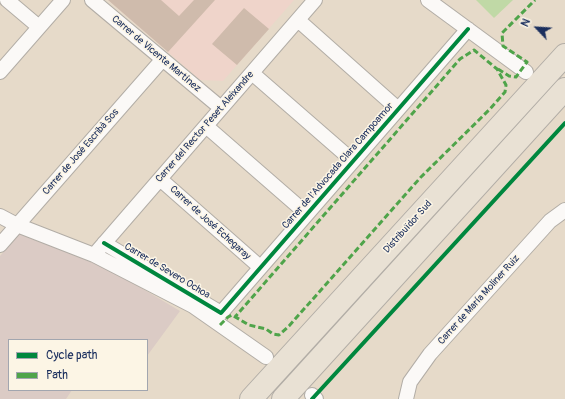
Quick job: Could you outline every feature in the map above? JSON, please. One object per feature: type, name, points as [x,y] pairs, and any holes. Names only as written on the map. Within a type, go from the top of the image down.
[{"type":"highway","name":"Distribuïdor Sud","points":[[250,399],[565,54]]},
{"type":"highway","points":[[283,399],[565,89]]},
{"type":"street","points":[[7,0],[39,27]]},
{"type":"street","points":[[1,69],[63,0]]},
{"type":"street","name":"Carrer de Vicente Martínez","points":[[92,0],[221,108]]},
{"type":"street","name":"Carrer del Rector Peset Aleixandre","points":[[94,255],[315,0]]},
{"type":"street","points":[[428,0],[526,72]]},
{"type":"street","points":[[298,20],[398,109]]},
{"type":"street","name":"Carrer de l'Advocada Clara Campoamor","points":[[221,313],[468,29]]},
{"type":"street","name":"Carrer de José Escribà Sos","points":[[2,240],[18,225],[162,60]]},
{"type":"street","points":[[252,73],[352,161]]},
{"type":"street","points":[[206,126],[306,214]]},
{"type":"street","name":"Carrer de José Echegaray","points":[[160,179],[260,267]]},
{"type":"street","name":"Carrer de María Moliner Ruiz","points":[[406,399],[410,382],[430,354],[550,221],[565,210]]},
{"type":"street","name":"Carrer de Severo Ochoa","points":[[0,216],[18,225],[94,255],[193,306],[266,357]]},
{"type":"street","name":"Carrer de Severo Ochoa","points":[[104,243],[221,313]]},
{"type":"shaded area","points":[[108,0],[294,0],[223,81],[200,80]]},
{"type":"shaded area","points":[[19,234],[73,254],[116,273],[180,311],[148,355],[148,339],[8,339],[8,391],[71,391],[66,399],[0,399],[0,256]]},
{"type":"green space","points":[[476,0],[513,0],[494,18]]},
{"type":"building","points":[[108,0],[161,0],[179,16],[194,0],[215,0],[168,52]]},
{"type":"building","points":[[244,8],[269,29],[237,65],[212,44]]},
{"type":"marked path","points":[[498,69],[509,76],[516,77],[527,62],[503,46],[502,33],[535,0]]},
{"type":"marked path","points":[[220,325],[232,315],[249,325],[266,329],[273,334],[279,335],[289,326],[421,177],[490,109],[505,92],[506,85],[497,69],[474,50],[460,59],[235,317]]},
{"type":"cycle path","points":[[104,243],[221,313],[468,29]]},
{"type":"cycle path","points":[[312,399],[565,123]]}]
